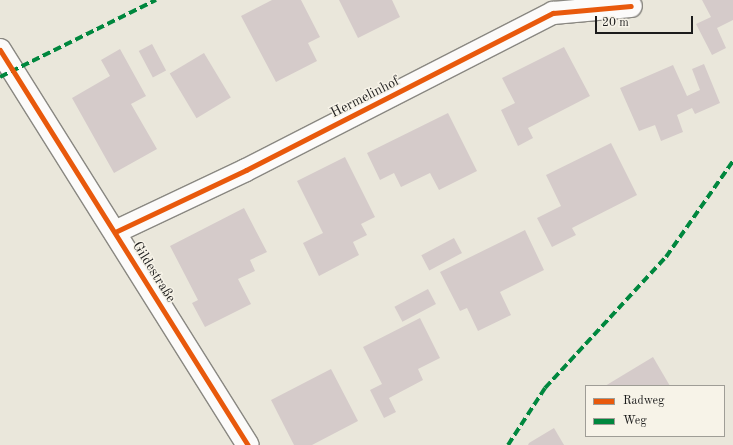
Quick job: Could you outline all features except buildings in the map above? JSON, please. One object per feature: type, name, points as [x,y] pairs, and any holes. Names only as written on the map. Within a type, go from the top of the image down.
[{"type":"street","name":"Hermelinhof","points":[[115,232],[246,170],[553,14],[632,6]]},
{"type":"street","name":"Gildestraße","points":[[0,50],[248,445]]},
{"type":"marked path","points":[[0,77],[156,0]]},
{"type":"marked path","points":[[508,445],[545,388],[666,257],[733,161]]},
{"type":"cycle path","points":[[115,232],[246,170],[553,13],[631,6]]},
{"type":"cycle path","points":[[0,50],[248,445]]}]
